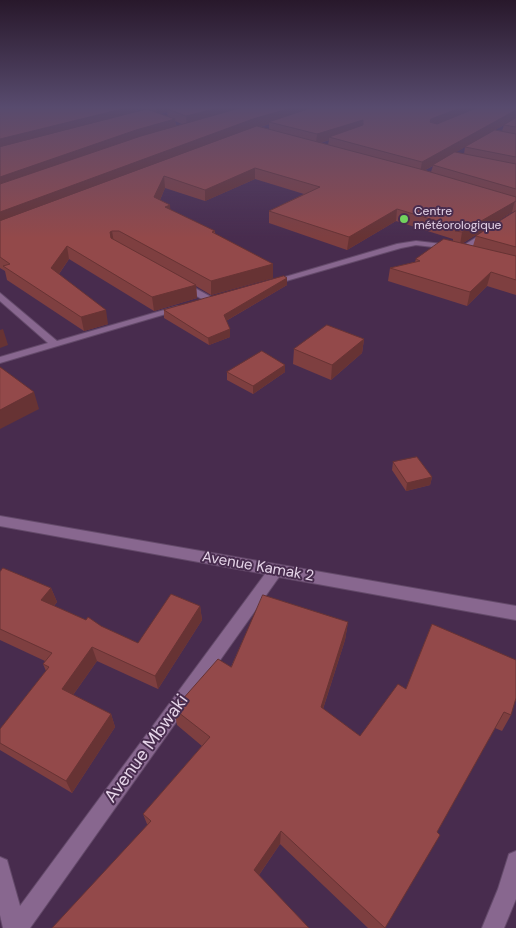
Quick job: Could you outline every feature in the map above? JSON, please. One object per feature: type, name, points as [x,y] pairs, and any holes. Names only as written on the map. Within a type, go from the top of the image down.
[{"type":"street","points":[[462,249],[516,216]]},
{"type":"street","points":[[267,284],[416,243],[462,249],[471,252]]},
{"type":"street","points":[[0,360],[215,299],[176,281]]},
{"type":"street","points":[[0,296],[55,344]]},
{"type":"street","name":"Avenue Kamak 2","points":[[0,521],[516,613]]},
{"type":"street","name":"Avenue Mbwaki","points":[[16,928],[276,570]]},
{"type":"street","points":[[492,928],[509,890],[516,861]]},
{"type":"street","points":[[0,867],[16,928]]},
{"type":"building","points":[[0,151],[74,151],[0,177]]},
{"type":"building","points":[[96,151],[165,151],[0,212],[0,184]]},
{"type":"building","points":[[189,151],[353,151],[516,197],[516,201],[462,232],[455,231],[460,228],[397,209],[349,237],[269,211],[320,187],[255,168],[205,190],[164,176],[154,197],[170,205],[165,207],[215,231],[212,232],[273,264],[211,281],[119,231],[112,231],[110,232],[111,238],[196,285],[152,297],[67,246],[51,268],[106,310],[81,317],[3,266],[10,264],[0,257],[0,221]]},
{"type":"building","points":[[382,151],[441,151],[422,162]]},
{"type":"building","points":[[487,151],[516,151],[516,157]]},
{"type":"building","points":[[455,152],[516,164],[516,189],[433,165]]},
{"type":"building","points":[[516,211],[516,247],[476,236]]},
{"type":"building","points":[[444,239],[516,256],[516,280],[491,272],[470,292],[390,268],[420,261],[416,259]]},
{"type":"building","points":[[284,276],[287,278],[224,315],[230,329],[208,338],[164,310]]},
{"type":"building","points":[[327,325],[364,339],[332,365],[294,349]]},
{"type":"building","points":[[262,351],[285,365],[253,386],[227,372]]},
{"type":"building","points":[[0,367],[34,392],[0,410]]},
{"type":"building","points":[[417,457],[432,477],[407,483],[393,462]]},
{"type":"building","points":[[3,568],[51,588],[41,600],[86,620],[88,617],[101,626],[138,643],[171,594],[200,606],[155,676],[92,647],[62,689],[111,714],[66,781],[0,743],[0,729],[49,667],[43,664],[52,653],[0,629],[0,572]]},
{"type":"building","points":[[263,595],[348,622],[321,707],[360,736],[398,684],[406,689],[432,624],[516,660],[516,698],[511,715],[504,712],[437,832],[440,835],[385,928],[281,831],[254,870],[309,928],[52,928],[151,821],[143,814],[210,737],[174,709],[218,659],[231,667]]},
{"type":"place","name":"Centre météorologique","points":[[404,219]]}]
